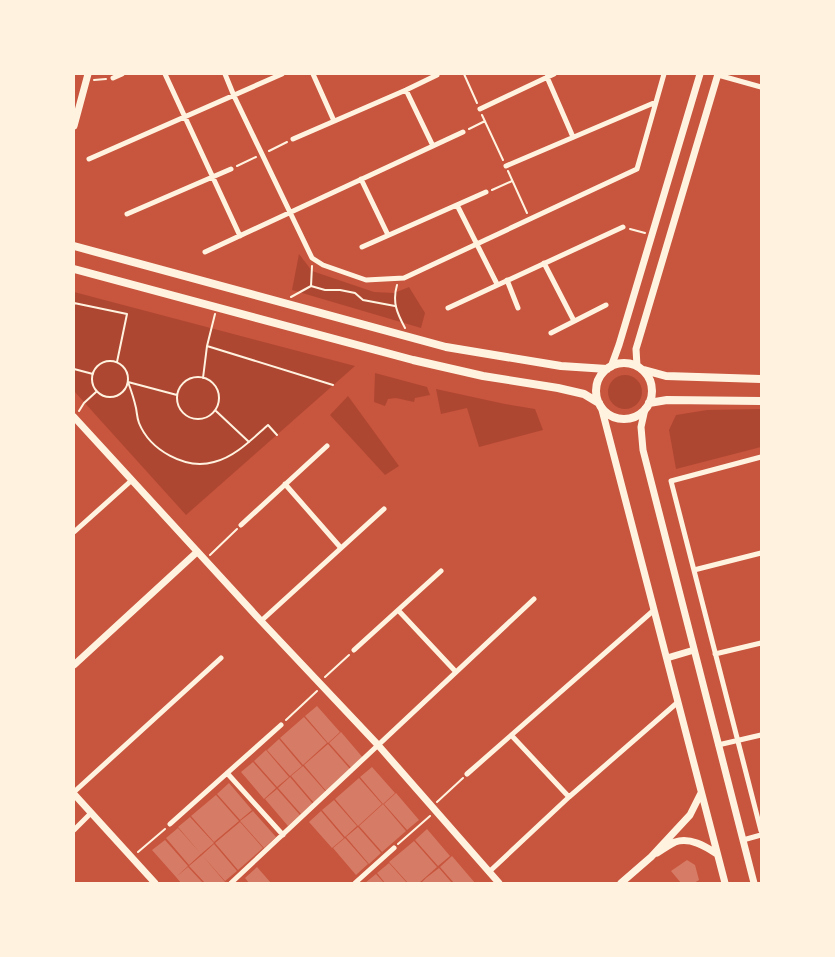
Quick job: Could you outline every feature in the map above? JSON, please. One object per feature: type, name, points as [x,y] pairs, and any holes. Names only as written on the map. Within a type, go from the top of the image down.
[{"type":"main road","points":[[74,246],[410,338],[446,346],[561,366],[609,368],[623,363],[666,376],[761,379]]},
{"type":"main road","points":[[74,269],[441,367],[584,394],[612,416],[626,419],[640,414],[647,406],[652,389],[651,382],[640,368]]},
{"type":"main road","points":[[600,405],[596,393],[597,385],[599,378],[609,368]]},
{"type":"main road","points":[[647,406],[667,400],[761,402]]},
{"type":"street","points":[[114,78],[122,74]]},
{"type":"street","points":[[165,74],[240,236]]},
{"type":"street","points":[[225,74],[312,258],[323,265],[366,280],[404,278],[636,169],[664,74]]},
{"type":"street","points":[[89,159],[282,74]]},
{"type":"street","points":[[313,74],[334,121]]},
{"type":"street","points":[[480,109],[554,74]]},
{"type":"street","points":[[609,368],[619,344],[700,74]]},
{"type":"street","points":[[640,368],[636,350],[718,74],[761,87]]},
{"type":"street","points":[[293,139],[437,75]]},
{"type":"street","points":[[74,126],[87,77]]},
{"type":"street","points":[[547,77],[573,137]]},
{"type":"street","points":[[406,90],[433,146]]},
{"type":"street","points":[[506,166],[656,102]]},
{"type":"street","points":[[205,252],[462,132]]},
{"type":"street","points":[[127,214],[231,169]]},
{"type":"street","points":[[362,179],[388,235]]},
{"type":"street","points":[[362,247],[486,192]]},
{"type":"street","points":[[458,205],[497,284]]},
{"type":"street","points":[[448,308],[623,227]]},
{"type":"street","points":[[544,263],[574,321]]},
{"type":"street","points":[[507,280],[518,308]]},
{"type":"street","points":[[552,333],[606,305]]},
{"type":"street","points":[[600,405],[724,883]]},
{"type":"street","points":[[647,406],[641,427],[642,450],[754,883]]},
{"type":"street","points":[[74,417],[260,622],[378,745],[499,883]]},
{"type":"street","points":[[241,525],[327,446]]},
{"type":"street","points":[[742,840],[761,833],[671,481],[761,457]]},
{"type":"street","points":[[74,532],[132,480]]},
{"type":"street","points":[[285,484],[341,548]]},
{"type":"street","points":[[260,622],[384,509]]},
{"type":"street","points":[[74,665],[197,552]]},
{"type":"street","points":[[694,570],[761,553]]},
{"type":"street","points":[[354,650],[441,571]]},
{"type":"street","points":[[231,883],[534,599]]},
{"type":"street","points":[[398,610],[456,672]]},
{"type":"street","points":[[467,774],[654,610]]},
{"type":"street","points":[[716,654],[761,643]]},
{"type":"street","points":[[667,658],[694,650]]},
{"type":"street","points":[[154,883],[74,793],[221,658]]},
{"type":"street","points":[[489,872],[569,797],[678,702]]},
{"type":"street","points":[[170,824],[281,725]]},
{"type":"street","points":[[718,745],[761,735]]},
{"type":"street","points":[[512,736],[569,797]]},
{"type":"street","points":[[227,773],[283,835]]},
{"type":"street","points":[[621,883],[651,856],[690,815],[701,793]]},
{"type":"street","points":[[74,830],[91,813]]},
{"type":"street","points":[[651,856],[676,842],[691,842],[705,846],[717,854]]},
{"type":"street","points":[[355,883],[394,848]]},
{"type":"path","points":[[464,74],[530,219]]},
{"type":"path","points":[[87,77],[114,78]]},
{"type":"path","points":[[462,132],[485,121]]},
{"type":"path","points":[[231,169],[293,139]]},
{"type":"path","points":[[486,192],[512,181]]},
{"type":"path","points":[[623,227],[652,234]]},
{"type":"path","points":[[311,286],[312,258]]},
{"type":"path","points":[[399,278],[396,288],[396,312],[410,338]]},
{"type":"path","points":[[285,304],[292,296],[311,286],[325,290],[355,293],[363,300],[395,306]]},
{"type":"path","points":[[74,306],[74,303],[127,314],[117,362]]},
{"type":"path","points":[[203,378],[207,346],[217,307]]},
{"type":"path","points":[[207,346],[333,385]]},
{"type":"path","points":[[128,382],[123,392],[118,396],[106,397],[96,391],[93,386],[93,374],[105,362],[117,362],[126,370],[138,422],[147,438],[156,448],[174,458],[193,463],[214,462],[233,454],[268,425],[277,435]]},
{"type":"path","points":[[74,368],[93,374]]},
{"type":"path","points":[[203,378],[209,380],[218,391],[218,404],[215,410],[205,418],[191,418],[180,409],[177,395],[179,388],[190,379],[203,378]]},
{"type":"path","points":[[128,382],[177,395]]},
{"type":"path","points":[[74,417],[96,391]]},
{"type":"path","points":[[215,410],[249,442]]},
{"type":"path","points":[[204,560],[241,525]]},
{"type":"path","points":[[281,725],[354,650]]},
{"type":"path","points":[[394,848],[467,774]]},
{"type":"path","points":[[132,858],[170,824]]},
{"type":"shaded area","points":[[299,254],[312,271],[374,292],[394,293],[409,287],[425,313],[421,328],[292,290]]},
{"type":"shaded area","points":[[74,292],[355,366],[186,515],[74,391]]},
{"type":"shaded area","points":[[375,373],[427,387],[430,395],[415,398],[414,402],[396,398],[388,399],[385,406],[374,402]]},
{"type":"shaded area","points":[[625,375],[632,376],[637,380],[641,385],[641,399],[637,404],[632,408],[625,409],[618,408],[613,404],[609,399],[608,392],[609,385],[613,380],[618,376]]},
{"type":"shaded area","points":[[436,389],[535,409],[543,430],[479,447],[467,408],[441,414]]},
{"type":"shaded area","points":[[348,396],[399,466],[385,475],[330,415]]},
{"type":"shaded area","points":[[761,409],[761,447],[676,469],[669,430],[676,415],[707,410]]},
{"type":"building","points":[[317,706],[340,732],[328,743],[305,716]]},
{"type":"building","points":[[304,717],[327,743],[303,765],[280,738]]},
{"type":"building","points":[[341,732],[364,759],[352,769],[329,743]]},
{"type":"building","points":[[279,739],[302,766],[290,776],[267,750]]},
{"type":"building","points":[[328,744],[351,770],[327,792],[304,765]]},
{"type":"building","points":[[266,750],[289,777],[277,787],[254,761]]},
{"type":"building","points":[[253,762],[276,788],[264,799],[241,772]]},
{"type":"building","points":[[303,766],[326,792],[314,803],[291,776]]},
{"type":"building","points":[[372,767],[395,793],[383,804],[360,777]]},
{"type":"building","points":[[290,777],[313,804],[301,814],[278,788]]},
{"type":"building","points":[[359,778],[382,804],[358,826],[335,799]]},
{"type":"building","points":[[229,783],[252,810],[240,820],[217,794]]},
{"type":"building","points":[[277,789],[300,815],[288,826],[265,799]]},
{"type":"building","points":[[396,793],[419,820],[407,830],[384,804]]},
{"type":"building","points":[[216,795],[239,821],[214,842],[191,816]]},
{"type":"building","points":[[334,800],[357,826],[345,837],[322,810]]},
{"type":"building","points":[[383,804],[406,831],[382,852],[359,826]]},
{"type":"building","points":[[253,811],[276,837],[264,848],[240,821]]},
{"type":"building","points":[[321,811],[344,838],[332,848],[309,822]]},
{"type":"building","points":[[190,817],[214,843],[201,854],[178,827]]},
{"type":"building","points":[[240,822],[263,848],[238,870],[215,843]]},
{"type":"building","points":[[358,827],[381,853],[369,864],[346,837]]},
{"type":"building","points":[[178,828],[201,854],[189,865],[166,838]]},
{"type":"building","points":[[427,829],[450,856],[438,866],[415,840]]},
{"type":"building","points":[[345,838],[368,864],[356,875],[333,848]]},
{"type":"building","points":[[165,840],[188,866],[176,877],[152,850]]},
{"type":"building","points":[[414,841],[437,867],[419,883],[408,883],[389,862]]},
{"type":"building","points":[[214,844],[237,871],[225,881],[202,855]]},
{"type":"building","points":[[202,855],[225,882],[205,883],[189,866]]},
{"type":"building","points":[[452,856],[475,883],[454,883],[440,867]]},
{"type":"building","points":[[687,860],[695,865],[699,880],[694,883],[681,883],[671,871]]},
{"type":"building","points":[[389,863],[407,883],[385,883],[377,873]]},
{"type":"building","points":[[188,867],[203,883],[181,883],[176,877]]},
{"type":"building","points":[[257,867],[271,883],[249,883],[245,878]]},
{"type":"building","points":[[439,868],[452,883],[421,883],[426,878]]},
{"type":"building","points":[[376,874],[384,883],[365,883]]}]
